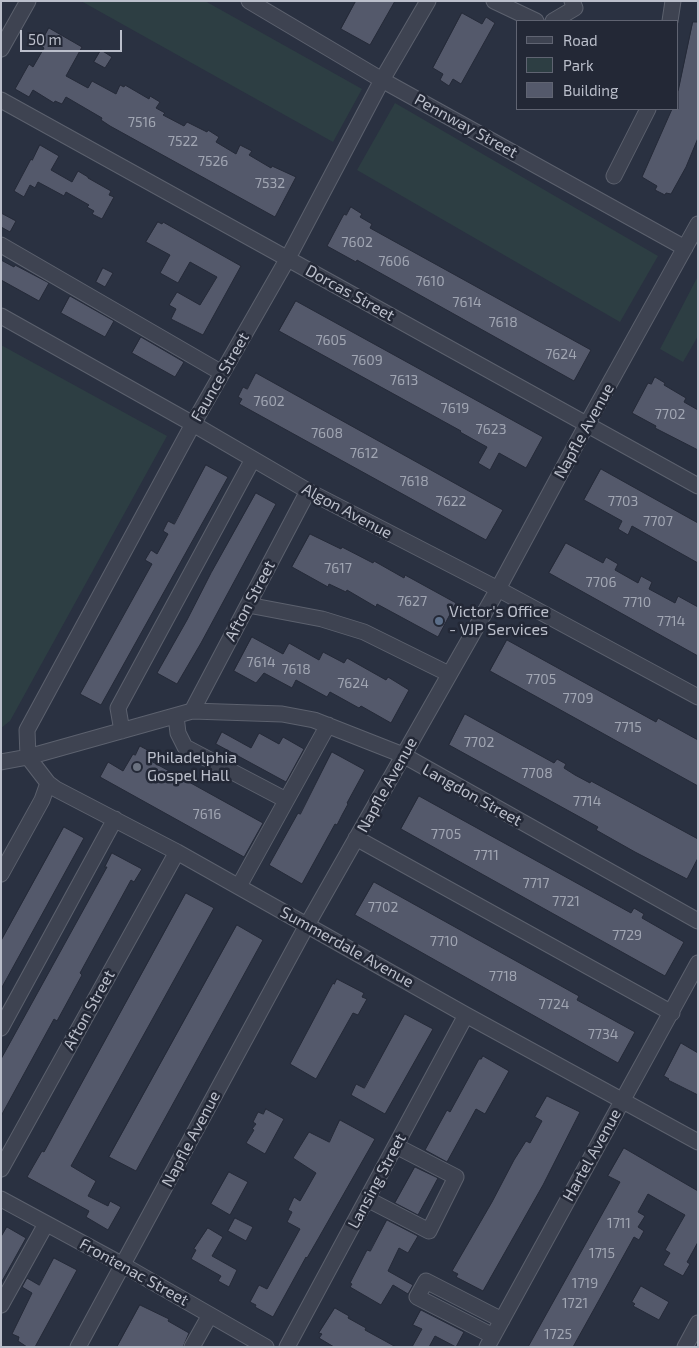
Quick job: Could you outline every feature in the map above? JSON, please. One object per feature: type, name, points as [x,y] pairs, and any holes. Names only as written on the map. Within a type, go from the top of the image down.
[{"type":"street","points":[[1,49],[28,1]]},
{"type":"street","name":"Pennway Street","points":[[249,1],[382,80],[685,248]]},
{"type":"street","name":"Faunce Street","points":[[28,757],[27,730],[193,424],[288,258],[382,80],[428,1]]},
{"type":"street","points":[[494,1],[534,20]]},
{"type":"street","points":[[670,20],[673,1]]},
{"type":"street","points":[[554,20],[573,5]]},
{"type":"street","name":"Dorcas Street","points":[[1,100],[698,486]]},
{"type":"street","points":[[614,176],[647,110]]},
{"type":"street","name":"Napfle Avenue","points":[[78,1347],[307,925],[498,589],[698,224]]},
{"type":"street","points":[[1,245],[222,374]]},
{"type":"street","name":"Algon Avenue","points":[[1,316],[308,491],[498,589],[698,697]]},
{"type":"street","points":[[122,731],[118,708],[253,459]]},
{"type":"street","name":"Afton Street","points":[[192,711],[308,491]]},
{"type":"street","points":[[248,605],[322,619],[364,632],[449,674]]},
{"type":"street","name":"Langdon Street","points":[[28,757],[192,711],[282,714],[314,720],[403,756],[698,922]]},
{"type":"street","points":[[176,716],[178,733],[184,747],[286,800]]},
{"type":"street","points":[[238,886],[328,725]]},
{"type":"street","points":[[1,762],[28,757]]},
{"type":"street","name":"Summerdale Avenue","points":[[28,757],[48,783],[177,852],[466,1015],[698,1142]]},
{"type":"street","points":[[1,874],[42,800],[48,783]]},
{"type":"street","points":[[1,1028],[115,819]]},
{"type":"street","points":[[356,838],[672,1013]]},
{"type":"street","name":"Afton Street","points":[[1,1168],[177,852]]},
{"type":"street","name":"Hartel Avenue","points":[[490,1341],[698,963]]},
{"type":"street","name":"Lansing Street","points":[[287,1347],[466,1015]]},
{"type":"street","points":[[367,1200],[429,1231],[456,1177],[396,1146]]},
{"type":"street","name":"Frontenac Street","points":[[1,1200],[123,1265],[266,1347]]},
{"type":"street","points":[[1,1305],[46,1224]]},
{"type":"street","points":[[490,1341],[417,1297],[426,1281],[502,1320]]},
{"type":"street","points":[[192,1347],[210,1315]]},
{"type":"street","points":[[685,1347],[698,1323]]},
{"type":"green space","points":[[81,1],[205,1],[362,89],[333,142]]},
{"type":"green space","points":[[395,103],[658,256],[620,322],[357,170]]},
{"type":"green space","points":[[698,276],[698,336],[683,362],[660,349]]},
{"type":"green space","points":[[1,345],[167,436],[10,721],[1,728]]},
{"type":"building","points":[[356,1],[395,1],[370,45],[341,29]]},
{"type":"building","points":[[462,13],[482,24],[486,17],[495,23],[461,84],[453,79],[449,86],[440,80],[443,74],[433,68]]},
{"type":"building","points":[[693,22],[698,22],[698,138],[686,167],[671,194],[666,193],[665,195],[655,190],[657,186],[642,177],[672,110],[679,110],[679,87]]},
{"type":"building","points":[[49,28],[82,47],[66,76],[88,88],[92,81],[116,94],[120,85],[124,87],[125,85],[149,99],[150,96],[160,102],[156,108],[165,113],[163,115],[184,126],[187,122],[207,132],[208,130],[219,137],[216,142],[236,154],[240,145],[252,151],[249,155],[271,168],[272,166],[296,177],[275,217],[110,126],[101,120],[102,118],[66,97],[62,104],[55,101],[54,103],[33,90],[29,97],[15,89],[29,64],[33,67],[44,48],[40,45]]},
{"type":"building","points":[[101,50],[112,57],[105,68],[94,62]]},
{"type":"building","points":[[40,145],[59,156],[51,170],[72,182],[78,171],[111,191],[109,195],[114,197],[102,219],[92,214],[94,211],[87,207],[89,205],[66,192],[64,196],[38,182],[35,188],[30,185],[24,197],[14,191]]},
{"type":"building","points":[[351,207],[362,214],[360,217],[372,224],[370,228],[591,350],[574,381],[357,260],[356,262],[327,246],[344,214],[346,215]]},
{"type":"building","points":[[1,213],[16,221],[10,232],[1,227]]},
{"type":"building","points":[[158,222],[162,224],[163,222],[241,266],[203,335],[171,319],[176,309],[169,305],[177,292],[200,305],[217,277],[190,262],[178,283],[160,273],[170,255],[146,242]]},
{"type":"building","points":[[1,260],[14,267],[15,265],[49,283],[39,301],[1,280]]},
{"type":"building","points":[[103,268],[113,273],[105,287],[96,282]]},
{"type":"building","points":[[70,296],[114,321],[105,337],[61,313]]},
{"type":"building","points":[[296,301],[543,437],[526,468],[499,453],[490,470],[478,463],[487,447],[279,331]]},
{"type":"building","points":[[141,337],[184,362],[175,377],[132,353]]},
{"type":"building","points":[[256,373],[503,510],[486,540],[239,404],[242,399],[238,397],[243,387],[247,389]]},
{"type":"building","points":[[655,377],[665,383],[664,385],[686,398],[684,402],[698,410],[698,450],[655,428],[656,426],[632,413],[648,383],[651,384]]},
{"type":"building","points":[[206,465],[228,477],[101,705],[80,694],[152,564],[145,560],[151,550],[157,554],[168,534],[163,531],[168,521],[174,524]]},
{"type":"building","points":[[601,469],[698,523],[698,563],[632,526],[628,535],[618,529],[622,521],[584,500]]},
{"type":"building","points":[[256,493],[276,504],[177,684],[157,673]]},
{"type":"building","points":[[310,534],[341,549],[342,547],[373,563],[374,561],[404,578],[405,575],[456,603],[438,637],[377,604],[376,607],[347,590],[346,592],[329,584],[328,587],[292,567]]},
{"type":"building","points":[[566,543],[603,563],[606,557],[618,564],[615,570],[638,583],[641,576],[652,582],[649,589],[675,603],[678,596],[698,607],[698,656],[549,573]]},
{"type":"building","points":[[252,637],[283,654],[289,643],[319,660],[323,652],[344,663],[347,658],[386,680],[388,677],[409,690],[391,723],[361,706],[359,708],[330,692],[327,697],[296,680],[292,688],[264,673],[256,683],[234,671]]},
{"type":"building","points":[[507,640],[656,722],[658,718],[698,740],[698,786],[490,671]]},
{"type":"building","points":[[465,714],[554,763],[557,759],[566,764],[564,768],[575,775],[590,783],[591,781],[698,839],[698,858],[687,879],[635,852],[596,830],[598,827],[449,745]]},
{"type":"building","points":[[222,732],[251,748],[259,733],[279,744],[283,737],[304,749],[286,782],[216,744]]},
{"type":"building","points":[[140,746],[155,754],[151,761],[263,823],[244,857],[100,777],[108,762],[123,771]]},
{"type":"building","points":[[332,752],[365,770],[337,825],[335,824],[302,884],[269,865],[298,813],[300,814]]},
{"type":"building","points":[[419,796],[631,913],[634,908],[644,914],[642,918],[684,942],[665,976],[401,829]]},
{"type":"building","points":[[64,827],[84,838],[1,989],[1,941]]},
{"type":"building","points":[[112,853],[142,869],[134,882],[131,880],[80,973],[82,975],[57,1021],[54,1019],[1,1116],[1,1059],[107,867],[105,867]]},
{"type":"building","points":[[374,882],[579,996],[577,1000],[635,1032],[618,1063],[355,915]]},
{"type":"building","points":[[186,893],[214,908],[71,1166],[96,1181],[88,1196],[108,1206],[110,1201],[121,1207],[108,1230],[86,1217],[89,1211],[27,1177],[42,1151],[44,1152]]},
{"type":"building","points":[[237,925],[263,940],[136,1171],[109,1157]]},
{"type":"building","points":[[337,979],[364,993],[362,997],[367,999],[358,1015],[353,1013],[316,1079],[290,1064],[333,983]]},
{"type":"building","points":[[405,1014],[433,1029],[385,1114],[351,1095],[356,1084],[364,1088]]},
{"type":"building","points":[[681,1043],[698,1053],[698,1095],[668,1080],[664,1076]]},
{"type":"building","points":[[483,1056],[509,1071],[485,1114],[476,1109],[447,1162],[425,1150],[447,1110],[450,1112],[479,1059]]},
{"type":"building","points":[[547,1096],[580,1112],[543,1185],[483,1291],[456,1277],[458,1274],[452,1271],[514,1160],[526,1141],[530,1143],[542,1121],[535,1117]]},
{"type":"building","points":[[266,1109],[284,1119],[265,1154],[246,1143],[254,1130],[252,1129],[256,1124],[253,1122],[258,1112],[263,1114]]},
{"type":"building","points":[[340,1120],[375,1139],[273,1317],[250,1302],[259,1285],[267,1289],[300,1229],[287,1222],[292,1212],[288,1210],[294,1197],[300,1201],[316,1173],[293,1158],[309,1132],[329,1142]]},
{"type":"building","points":[[624,1148],[698,1191],[698,1242],[687,1262],[690,1264],[683,1276],[663,1265],[670,1253],[665,1250],[685,1215],[648,1194],[638,1212],[645,1216],[638,1227],[644,1231],[639,1240],[634,1237],[573,1347],[528,1347],[620,1182],[608,1176]]},
{"type":"building","points":[[415,1167],[438,1178],[418,1215],[395,1203]]},
{"type":"building","points":[[229,1172],[248,1182],[230,1215],[211,1204]]},
{"type":"building","points":[[235,1218],[253,1227],[246,1241],[228,1231]]},
{"type":"building","points":[[387,1220],[418,1236],[408,1253],[399,1248],[388,1271],[413,1285],[408,1294],[393,1285],[381,1305],[350,1287],[352,1284],[350,1283],[367,1250],[370,1251]]},
{"type":"building","points":[[7,1227],[26,1238],[1,1283],[1,1237]]},
{"type":"building","points":[[208,1228],[223,1237],[212,1256],[237,1270],[229,1287],[218,1281],[221,1276],[191,1259],[196,1250],[194,1249]]},
{"type":"building","points":[[54,1258],[77,1270],[35,1347],[27,1347],[18,1341],[19,1337],[12,1334],[32,1293],[22,1287],[27,1278],[39,1285]]},
{"type":"building","points":[[641,1286],[669,1302],[659,1320],[633,1306],[635,1304],[632,1302]]},
{"type":"building","points":[[140,1305],[169,1319],[168,1321],[189,1333],[183,1347],[117,1347]]},
{"type":"building","points":[[335,1308],[366,1328],[365,1330],[396,1347],[334,1347],[319,1338],[322,1334],[319,1333]]},
{"type":"building","points":[[421,1310],[464,1332],[456,1347],[435,1336],[429,1347],[412,1347],[422,1329],[413,1325]]},
{"type":"place","name":"Victor's Office - VJP Services","points":[[439,621]]},
{"type":"place","name":"Philadelphia Gospel Hall","points":[[137,767]]}]
